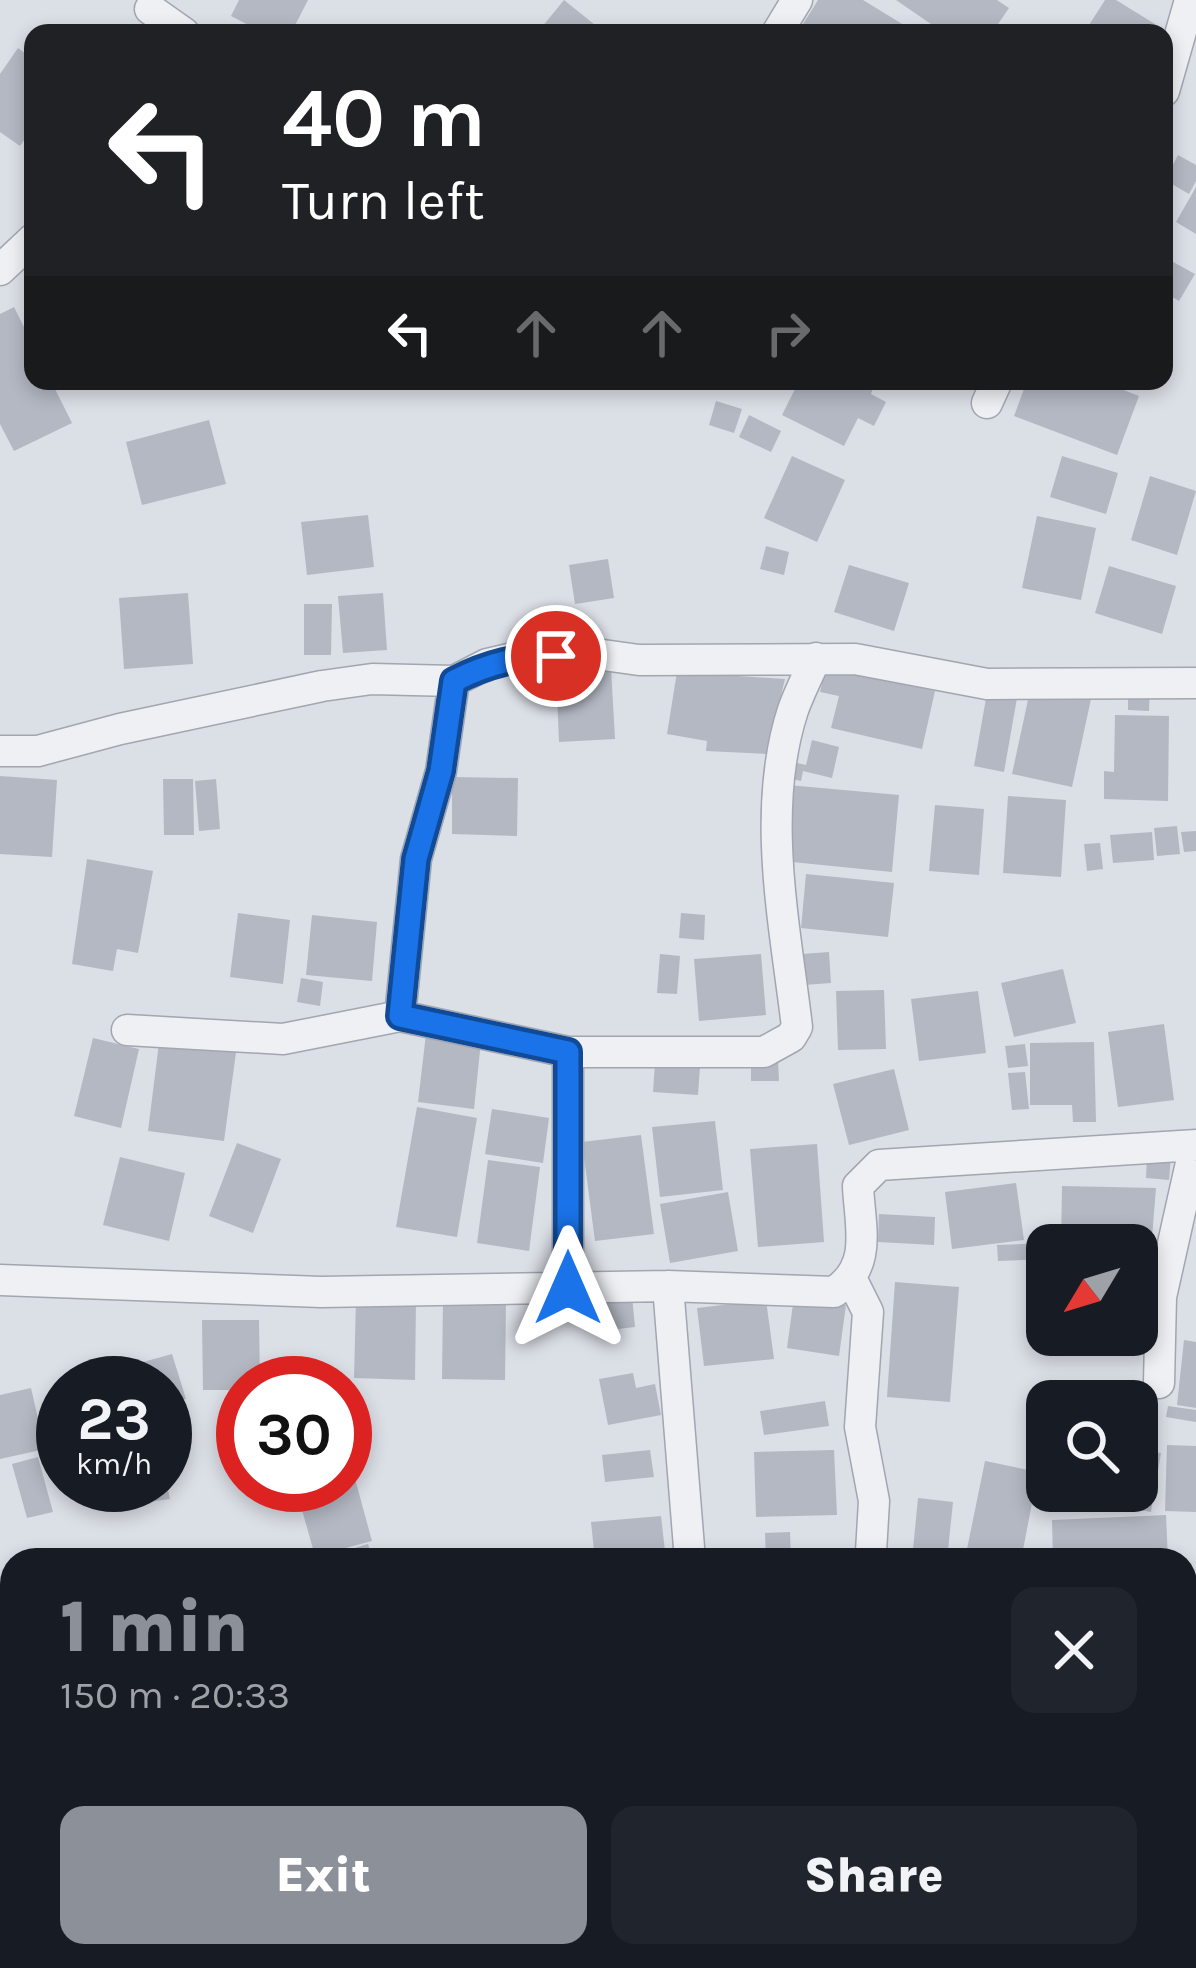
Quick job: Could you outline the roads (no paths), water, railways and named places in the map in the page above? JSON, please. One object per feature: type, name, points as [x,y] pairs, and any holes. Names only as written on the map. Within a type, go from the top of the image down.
[{"type":"street","points":[[1173,68],[1190,0]]},
{"type":"street","points":[[0,270],[24,247]]},
{"type":"street","points":[[0,751],[38,751],[322,686],[372,679],[454,681],[487,664],[517,657],[855,659],[987,684],[1196,683]]},
{"type":"street","points":[[127,1030],[283,1039],[400,1016],[568,1052],[764,1052],[791,1037],[797,1027],[781,897],[777,790],[793,711],[816,658]]},
{"type":"street","points":[[400,1016],[416,859],[441,771],[454,681]]},
{"type":"street","points":[[568,1052],[568,1288]]},
{"type":"street","points":[[0,1280],[339,1293],[668,1286],[835,1292],[852,1280],[861,1262],[858,1186],[879,1165],[1196,1145],[1161,1297],[1159,1383]]},
{"type":"street","points":[[852,1280],[868,1312],[860,1426],[874,1501],[872,1548]]},
{"type":"street","points":[[668,1286],[689,1548]]}]
